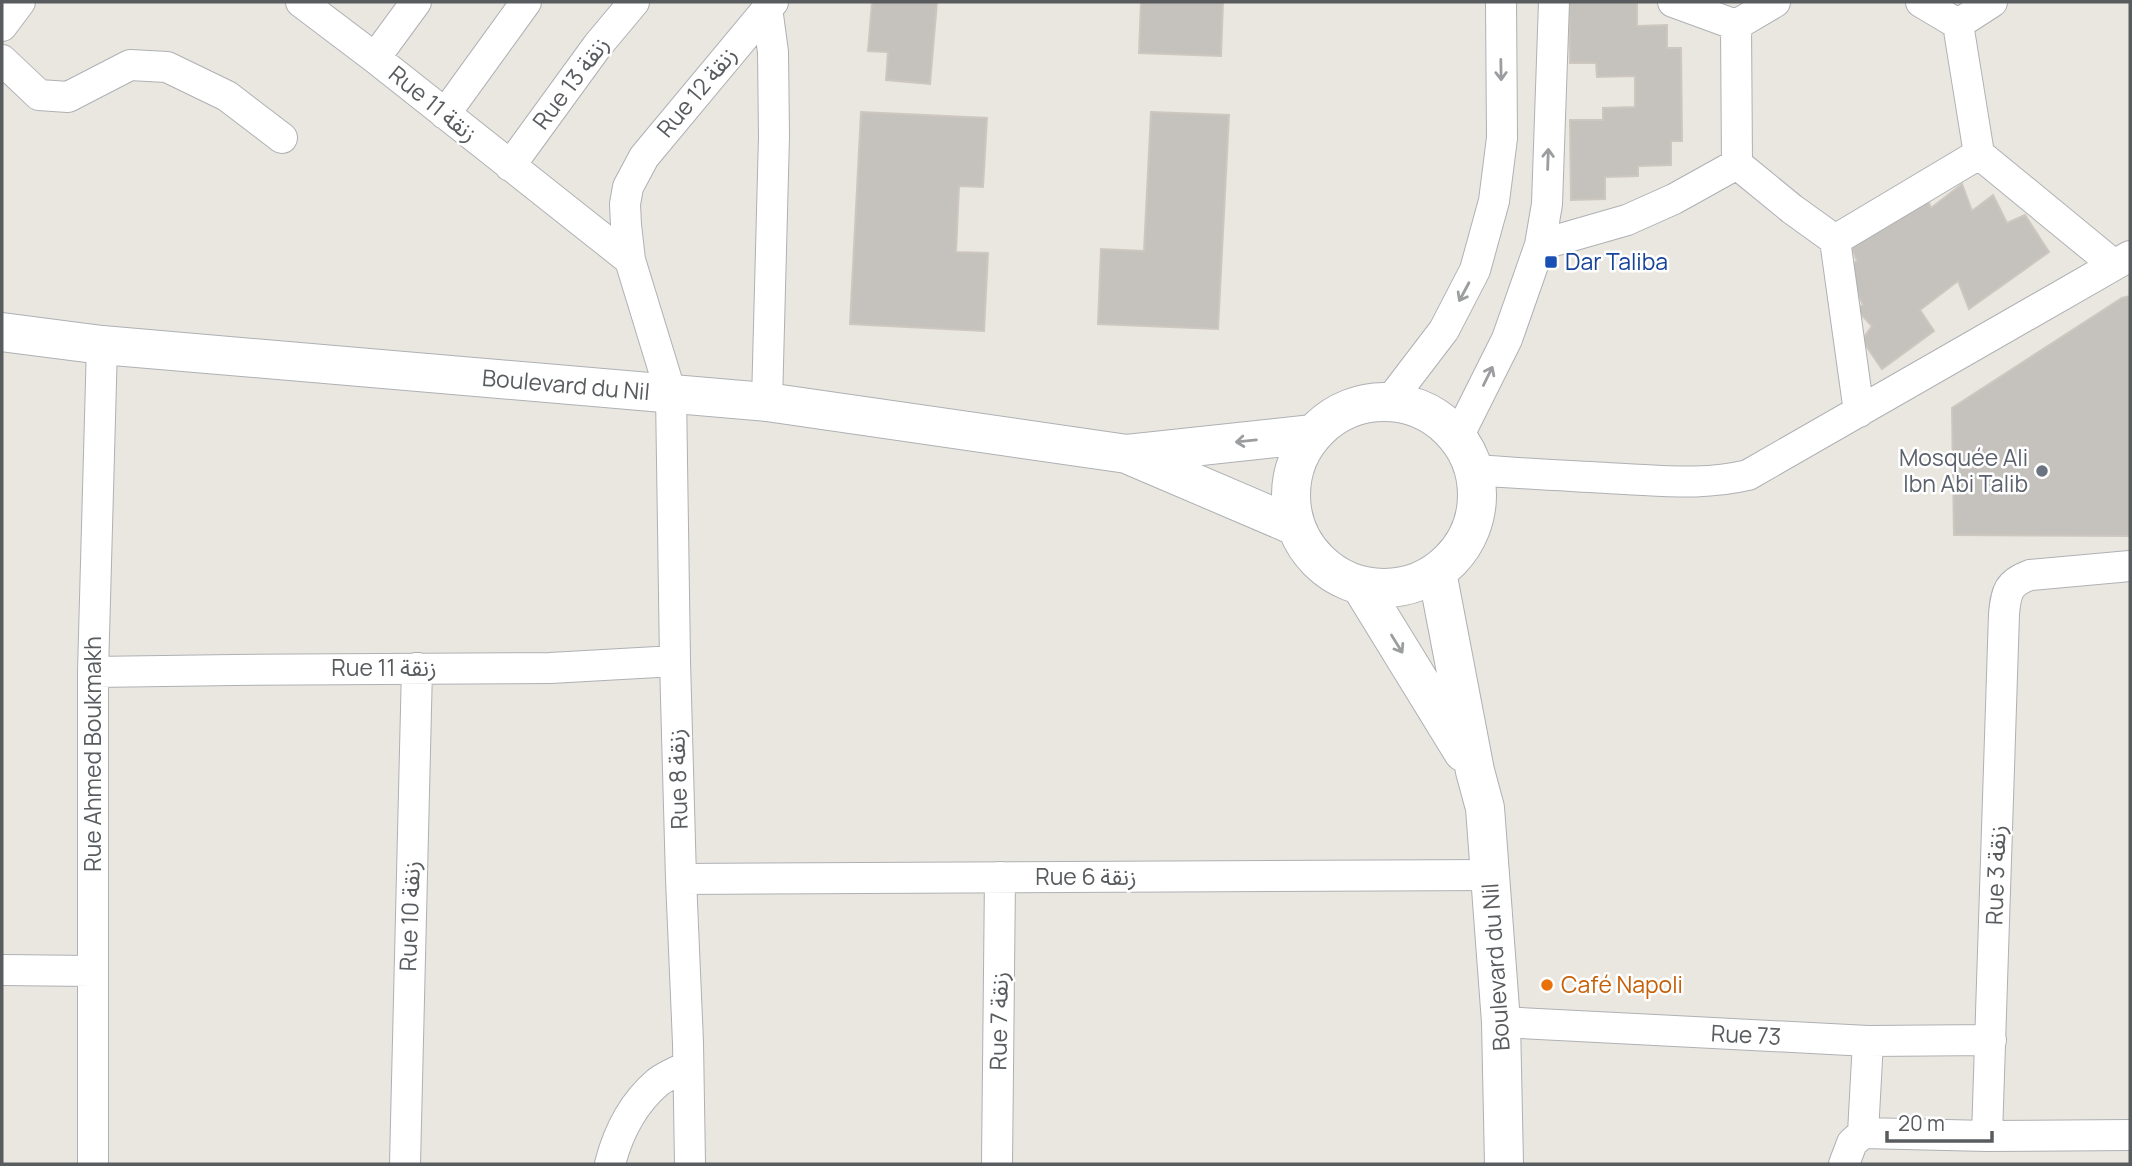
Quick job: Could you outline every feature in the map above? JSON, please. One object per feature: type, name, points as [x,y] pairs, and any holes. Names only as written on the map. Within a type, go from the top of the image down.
[{"type":"street","points":[[2,26],[20,2]]},
{"type":"street","name":"Rue 11 زنقة","points":[[302,2],[631,260]]},
{"type":"street","points":[[375,58],[416,2]]},
{"type":"street","points":[[445,114],[526,2]]},
{"type":"street","name":"Rue 13 زنقة","points":[[510,166],[598,45],[634,2]]},
{"type":"street","points":[[1389,402],[1444,330],[1475,270],[1494,201],[1502,138],[1501,2]]},
{"type":"street","points":[[1466,454],[1540,245],[1547,204],[1554,2]]},
{"type":"street","points":[[1673,2],[1736,25],[1776,2]]},
{"type":"street","points":[[1921,2],[1958,24]]},
{"type":"street","points":[[1958,24],[1992,2]]},
{"type":"street","points":[[767,401],[774,136],[770,5]]},
{"type":"street","name":"Rue 12 زنقة","points":[[628,187],[643,157],[770,5]]},
{"type":"street","points":[[1466,454],[1574,477],[1722,481],[1748,475],[2122,260],[1979,154],[1958,24]]},
{"type":"street","points":[[1736,25],[1737,164]]},
{"type":"street","points":[[2,60],[40,95],[68,97],[131,65],[167,67],[228,96],[282,138]]},
{"type":"street","points":[[1835,240],[1979,154]]},
{"type":"street","points":[[1540,245],[1627,220],[1674,199],[1737,164]]},
{"type":"street","points":[[1737,164],[1835,240],[1859,412]]},
{"type":"street","name":"Rue 8 زنقة","points":[[628,187],[625,204],[631,260],[671,394],[675,661],[690,1164]]},
{"type":"street","name":"Boulevard du Nil","points":[[2,332],[102,345],[767,401],[1127,454],[1313,434]]},
{"type":"street","name":"Rue Ahmed Boukmakh","points":[[93,1164],[93,672],[102,345]]},
{"type":"street","points":[[1389,402],[1412,405],[1437,417],[1466,454],[1478,493],[1475,516],[1467,538],[1454,557],[1437,572],[1414,584],[1387,589],[1361,586],[1339,578],[1305,547],[1295,526],[1291,487],[1294,468],[1313,434],[1333,417],[1357,405],[1389,402]]},
{"type":"street","name":"Boulevard du Nil","points":[[1127,454],[1295,526]]},
{"type":"street","name":"Rue 3 زنقة","points":[[1987,1136],[2006,595],[2019,579],[2030,575],[2130,566]]},
{"type":"street","name":"Boulevard du Nil","points":[[1437,572],[1475,771],[1485,808],[1501,1022],[1504,1164]]},
{"type":"street","name":"Boulevard du Nil","points":[[1361,586],[1475,771]]},
{"type":"street","name":"Rue 11 زنقة","points":[[93,672],[550,668],[675,661]]},
{"type":"street","name":"Rue 10 زنقة","points":[[405,1164],[417,668]]},
{"type":"street","name":"Rue 6 زنقة","points":[[681,879],[1490,875]]},
{"type":"street","name":"Rue 7 زنقة","points":[[997,1164],[1000,877]]},
{"type":"street","points":[[2,970],[92,971]]},
{"type":"street","name":"Rue 73","points":[[1501,1022],[1868,1041],[1992,1040]]},
{"type":"street","points":[[1863,1133],[1868,1041]]},
{"type":"street","points":[[610,1164],[616,1140],[628,1117],[642,1099],[660,1081],[688,1066]]},
{"type":"street","points":[[1844,1164],[1852,1143],[1863,1133],[2130,1135]]},
{"type":"building","points":[[872,2],[937,2],[930,84],[886,80],[888,52],[868,51]]},
{"type":"building","points":[[1141,2],[1223,2],[1221,56],[1139,53]]},
{"type":"building","points":[[1569,2],[1637,3],[1637,26],[1667,25],[1667,48],[1681,48],[1682,141],[1671,141],[1671,165],[1638,166],[1638,176],[1605,177],[1605,199],[1571,200],[1570,120],[1603,120],[1603,108],[1635,107],[1635,76],[1597,77],[1596,63],[1570,63]]},
{"type":"building","points":[[861,112],[987,118],[983,187],[959,186],[956,252],[988,253],[984,331],[850,324]]},
{"type":"building","points":[[1151,112],[1229,115],[1218,329],[1098,324],[1101,249],[1144,251]]},
{"type":"building","points":[[1962,184],[1972,211],[1993,195],[2007,223],[2025,215],[2049,252],[1969,309],[1958,281],[1920,310],[1934,331],[1882,369],[1862,340],[1872,326],[1856,309],[1863,305],[1846,268],[1857,261],[1851,246],[1923,188],[1931,208]]},
{"type":"building","name":"Mosquée Ali Ibn Abi Talib","points":[[2130,296],[2130,536],[1954,535],[1952,408],[2122,298]]},
{"type":"place","name":"Dar Taliba","points":[[1551,262]]},
{"type":"place","name":"Mosquée Ali Ibn Abi Talib","points":[[2042,471]]},
{"type":"place","name":"Café Napoli","points":[[1547,985]]}]
